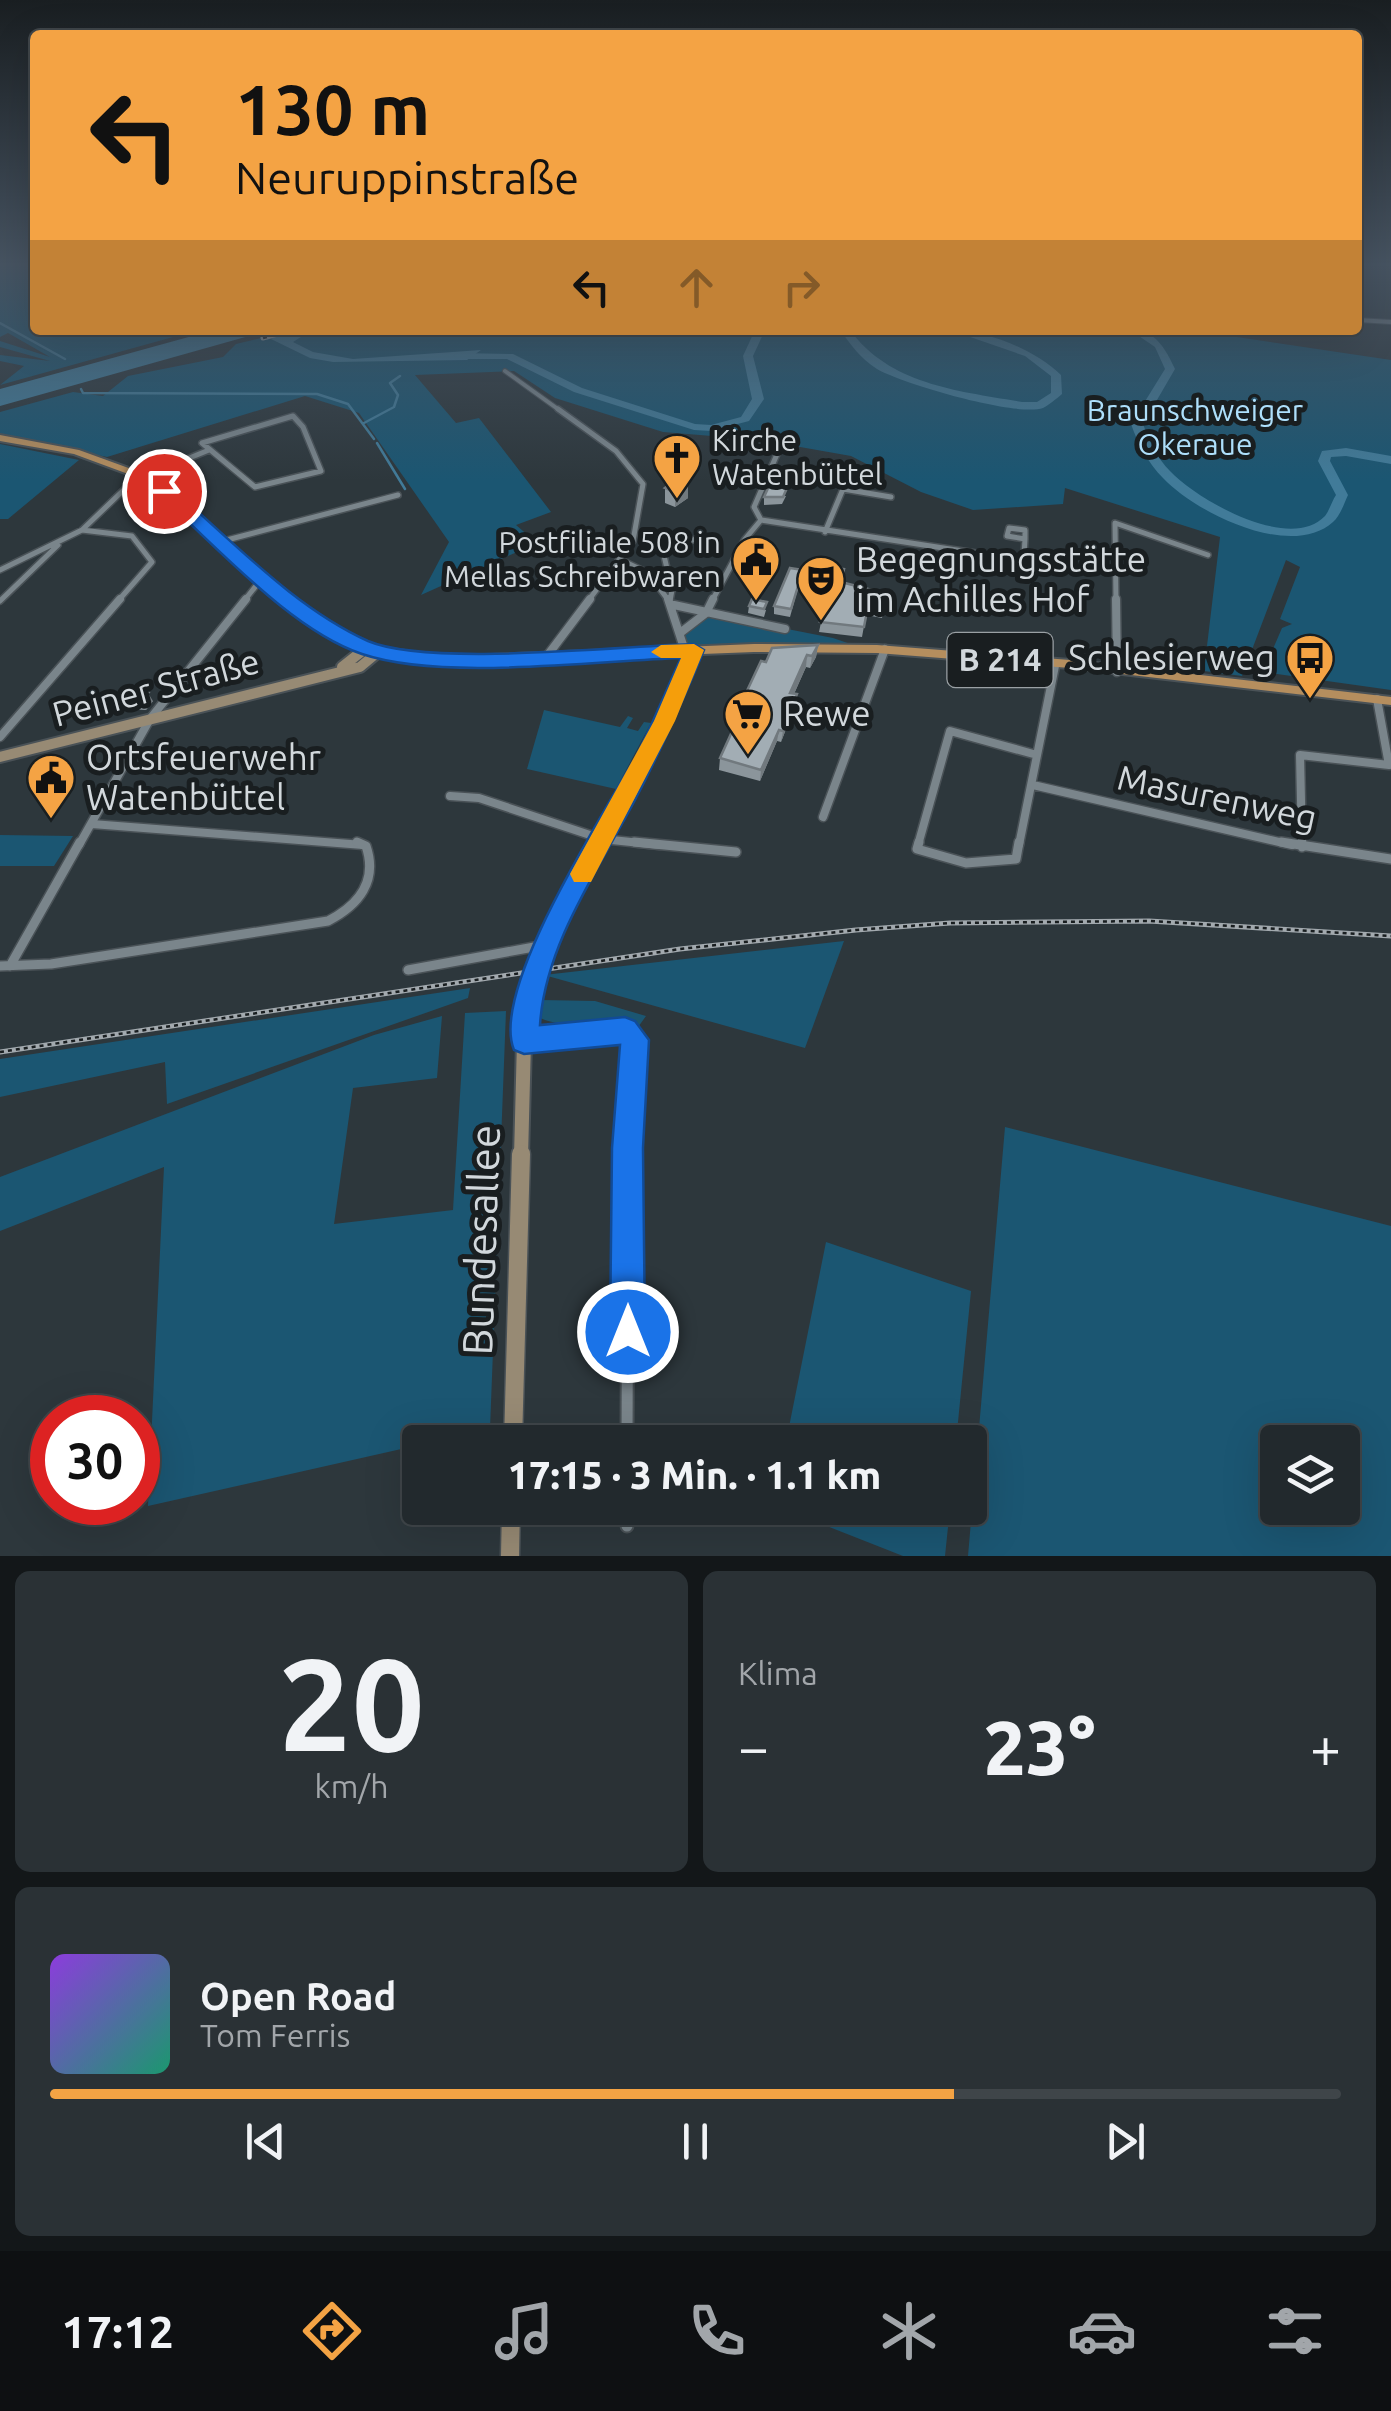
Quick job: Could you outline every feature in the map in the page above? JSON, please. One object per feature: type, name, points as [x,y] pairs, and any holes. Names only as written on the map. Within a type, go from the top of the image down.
[{"type":"main road","name":"B 214","points":[[0,438],[76,452],[142,476],[322,626],[372,650],[432,660],[690,651],[885,650],[1384,700]]},
{"type":"main road","name":"Peiner Straße","points":[[0,757],[360,667],[372,650]]},
{"type":"main road","name":"Bundesallee","points":[[513,1425],[524,1040],[531,982],[545,945],[681,687],[690,651]]},
{"type":"main road","points":[[510,1556],[511,1525]]},
{"type":"street","points":[[505,371],[605,442],[640,479],[644,492],[637,533],[547,656]]},
{"type":"street","points":[[293,416],[303,427],[322,471],[255,486],[209,450],[202,444],[293,416]]},
{"type":"street","points":[[0,570],[82,530],[128,484],[209,450]]},
{"type":"street","points":[[761,520],[754,507],[778,452]]},
{"type":"street","points":[[826,532],[843,490],[891,498]]},
{"type":"street","points":[[223,541],[398,495]]},
{"type":"street","points":[[761,520],[1015,559],[1024,555],[1024,538]]},
{"type":"street","points":[[680,633],[706,613],[745,538],[761,520]]},
{"type":"street","points":[[1117,672],[1114,523],[1208,556]]},
{"type":"street","points":[[0,737],[152,562],[132,536],[82,530]]},
{"type":"street","points":[[690,651],[680,633],[662,547],[697,540]]},
{"type":"street","points":[[0,601],[62,542]]},
{"type":"street","points":[[25,558],[41,562]]},
{"type":"street","points":[[619,558],[650,572],[672,603],[785,628]]},
{"type":"street","points":[[5,966],[92,824],[150,719],[263,578]]},
{"type":"street","points":[[823,817],[885,650]]},
{"type":"street","points":[[1037,756],[950,732],[917,848],[966,864],[1016,859],[1032,785],[1055,666]]},
{"type":"street","points":[[1302,848],[1300,755],[1390,765],[1384,700]]},
{"type":"street","name":"Masurenweg","points":[[1032,785],[1302,848],[1391,859]]},
{"type":"street","points":[[450,796],[479,798],[602,839],[736,852]]},
{"type":"street","points":[[5,966],[50,964],[294,928],[348,912],[364,891],[372,859],[366,846],[355,841],[92,824]]},
{"type":"street","points":[[408,970],[545,945]]},
{"type":"street","points":[[524,1040],[625,1031],[634,1040],[628,1148],[628,1425]]},
{"type":"green space","points":[[13,336],[178,336],[0,385],[24,366],[0,361],[0,355],[50,361],[0,347],[0,341],[50,357]]},
{"type":"green space","name":"Braunschweiger Okeraue","points":[[271,336],[1235,336],[1391,360],[1391,690],[1263,672],[1282,628],[1292,624],[1280,619],[1300,567],[1286,560],[1242,676],[1204,671],[1220,537],[1065,488],[1063,504],[973,510],[921,492],[851,456],[761,440],[663,432],[555,398],[514,371],[415,375],[456,423],[479,418],[551,512],[516,525],[537,543],[421,595],[449,542],[359,413],[305,396],[107,457],[0,435],[0,412],[73,392],[103,396],[128,376],[223,357],[236,344]]},
{"type":"green space","points":[[0,444],[79,460],[8,519],[0,519]]},
{"type":"green space","points":[[706,613],[833,638],[865,649],[685,651],[680,633]]},
{"type":"green space","points":[[544,710],[620,727],[628,716],[633,718],[627,728],[638,731],[644,722],[651,723],[616,789],[527,769]]},
{"type":"green space","points":[[0,835],[73,836],[54,866],[0,866]]},
{"type":"green space","points":[[844,941],[805,1048],[544,975]]},
{"type":"green space","points":[[470,988],[468,998],[167,1104],[165,1062],[0,1097],[0,1059]]},
{"type":"green space","points":[[541,1000],[595,1001],[646,1016],[636,1030],[611,1023],[560,1023],[535,1015]]},
{"type":"green space","points":[[506,1011],[490,1425],[402,1425],[402,1449],[160,1503],[160,1395],[153,1395],[164,1167],[0,1231],[0,1177],[374,1035],[442,1016],[437,1078],[353,1088],[334,1224],[453,1210],[465,1013]]},
{"type":"green space","points":[[1005,1127],[1391,1226],[1391,1556],[968,1556],[971,1525],[987,1525],[987,1425],[979,1425]]},
{"type":"green space","points":[[826,1242],[971,1291],[958,1425],[789,1425]]},
{"type":"green space","points":[[824,1525],[948,1525],[945,1556],[903,1556]]},
{"type":"shaded area","points":[[194,336],[250,336],[0,406],[0,389]]},
{"type":"shaded area","points":[[303,336],[293,342],[313,352],[353,359],[481,350],[467,360],[333,362],[310,358],[271,339]]},
{"type":"building","points":[[678,478],[688,482],[675,492],[665,488]]},
{"type":"building","points":[[769,486],[787,488],[783,497],[764,497]]},
{"type":"building","points":[[824,567],[844,569],[841,582],[884,593],[884,608],[868,606],[864,627],[820,622],[827,593],[818,592]]},
{"type":"building","points":[[790,568],[803,570],[791,609],[774,606]]},
{"type":"building","points":[[752,599],[767,602],[764,609],[749,606]]},
{"type":"building","points":[[818,645],[812,656],[807,655],[790,693],[797,694],[783,731],[779,730],[761,770],[720,758],[740,714],[732,712],[740,694],[745,695],[761,661],[766,662],[772,648]]},
{"type":"building","points":[[132,692],[148,693],[140,702],[124,701]]},
{"type":"waterway","points":[[23,336],[65,359]]},
{"type":"waterway","points":[[458,356],[509,356],[578,390],[694,427],[711,428],[745,419],[758,399],[748,356],[757,336]]},
{"type":"waterway","points":[[849,336],[877,365],[923,385],[1022,405],[1040,405],[1056,394],[1056,375],[1029,354],[972,336]]},
{"type":"waterway","points":[[1144,336],[1159,345],[1170,369],[1137,424],[1143,440],[1173,481],[1213,508],[1264,529],[1290,533],[1312,530],[1331,518],[1342,495],[1324,461],[1326,454],[1346,452],[1391,460]]},
{"type":"waterway","points":[[364,423],[394,407],[398,395],[390,383],[400,376]]},
{"type":"waterway","points":[[81,389],[83,393],[317,394],[348,404],[374,439]]},
{"type":"waterway","points":[[377,443],[405,489]]},
{"type":"railway","points":[[263,338],[272,336]]},
{"type":"railway","points":[[0,1052],[680,949],[856,930],[950,923],[1149,921],[1391,936]]},
{"type":"slow traffic","points":[[583,874],[650,751],[694,650],[661,652]]},
{"type":"place","name":"Kirche Watenbüttel","points":[[677,500]]},
{"type":"place","name":"Postfiliale 508 in Mellas Schreibwaren","points":[[756,602]]},
{"type":"place","name":"Begegnungsstätte im Achilles Hof","points":[[821,622]]},
{"type":"place","name":"Schlesierweg","points":[[1310,700]]},
{"type":"place","name":"Rewe","points":[[748,756]]},
{"type":"place","name":"Ortsfeuerwehr Watenbüttel","points":[[51,820]]},
{"type":"route","points":[[164,491],[304,612],[331,632],[366,648],[432,660],[694,650],[650,751],[545,945],[534,971],[524,1040],[625,1031],[634,1040],[628,1148],[628,1332]]}]
